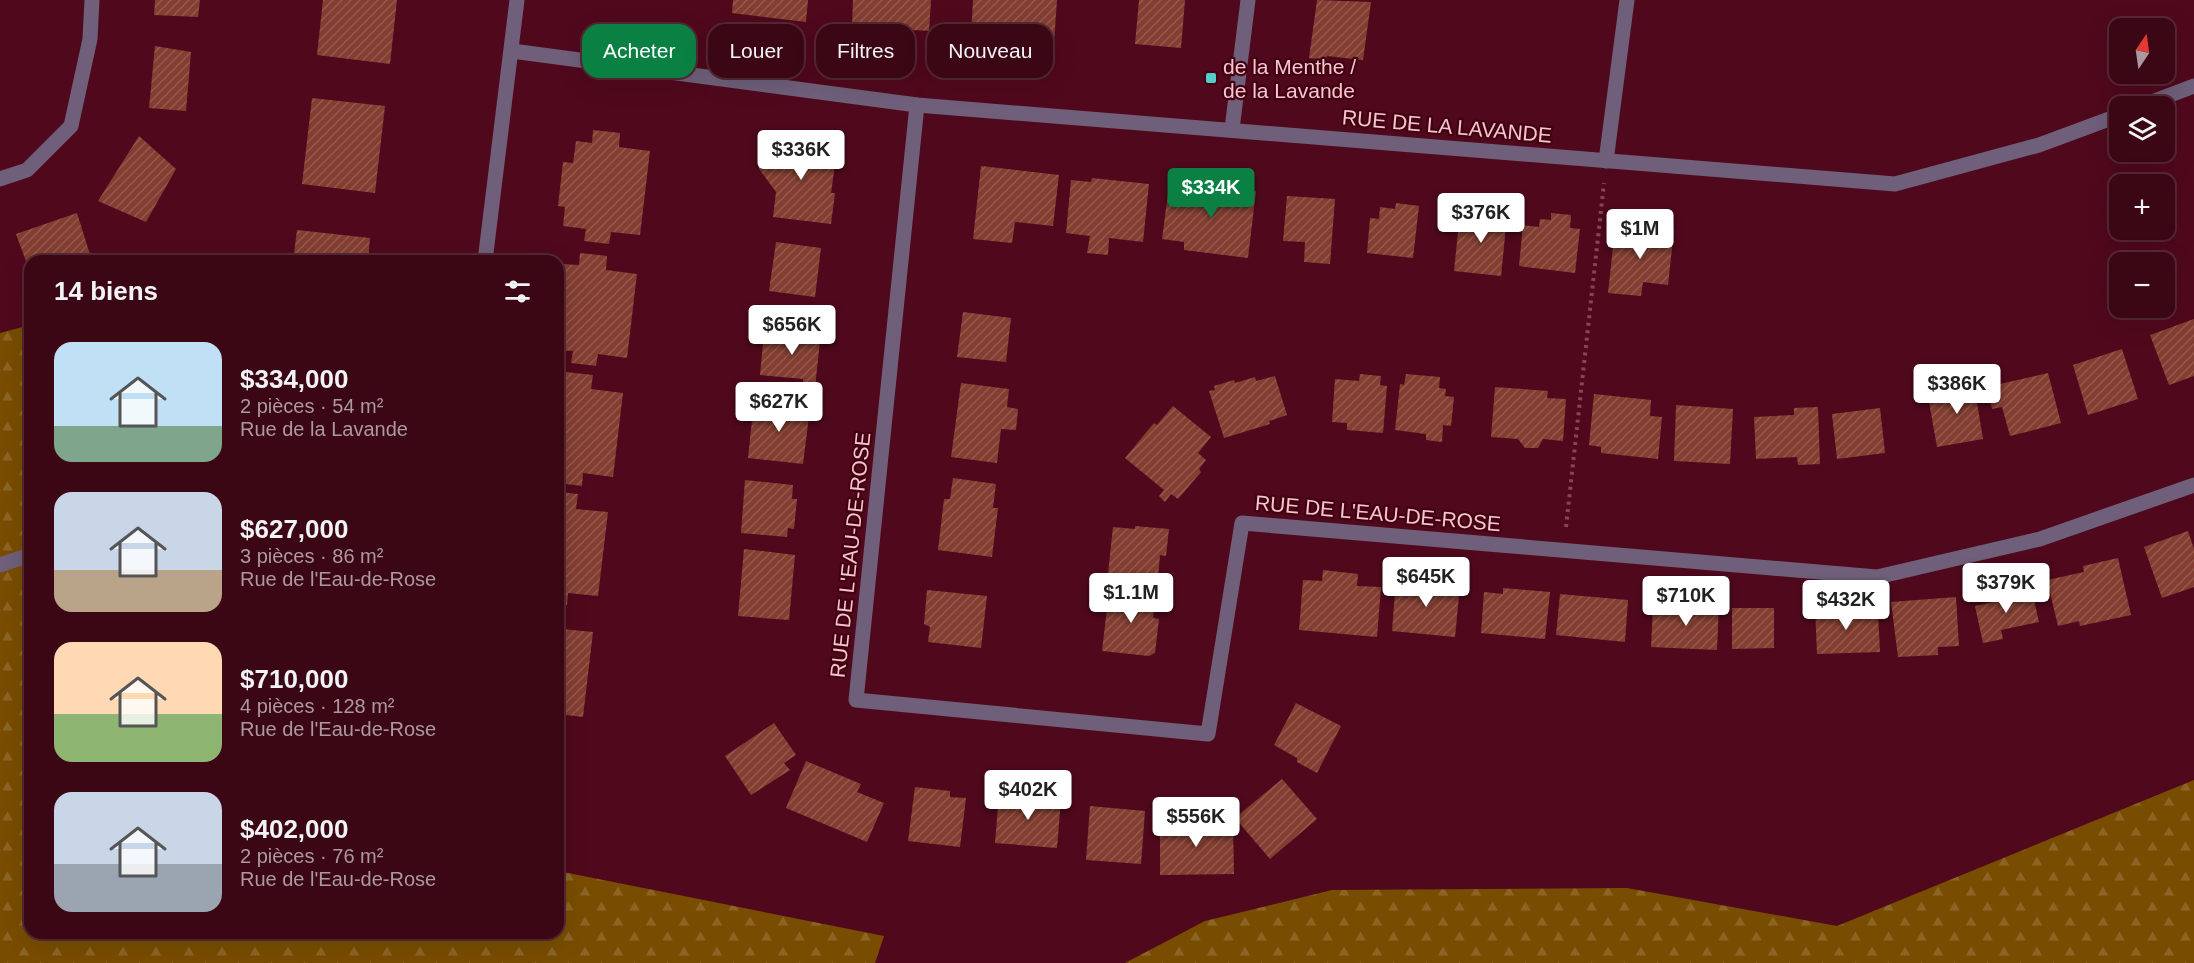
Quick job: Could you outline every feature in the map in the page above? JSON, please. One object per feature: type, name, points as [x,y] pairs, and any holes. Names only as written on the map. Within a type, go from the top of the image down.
[{"type":"street","points":[[0,179],[27,170],[70,126],[90,39],[92,0]]},
{"type":"street","points":[[485,255],[517,0]]},
{"type":"street","points":[[1232,129],[1248,0]]},
{"type":"street","points":[[1606,161],[1627,0]]},
{"type":"street","name":"RUE DE LA LAVANDE","points":[[512,51],[917,105],[1895,184],[2039,145],[2109,118]]},
{"type":"street","points":[[2168,96],[2194,86]]},
{"type":"street","name":"RUE DE L'EAU-DE-ROSE","points":[[917,105],[856,700],[1208,734],[1242,523],[1877,577],[2040,539],[2194,485]]},
{"type":"street","points":[[0,565],[24,557]]},
{"type":"path","points":[[1564,550],[1606,161]]},
{"type":"green space","points":[[24,327],[24,939],[564,939],[564,872],[884,936],[875,963],[0,963],[0,333]]},
{"type":"green space","points":[[2194,780],[2194,963],[1125,963],[1205,921],[1332,890],[1627,888],[1837,926]]},
{"type":"building","points":[[155,0],[200,0],[198,17],[154,15]]},
{"type":"building","points":[[323,0],[397,0],[390,64],[317,55]]},
{"type":"building","points":[[733,0],[808,0],[806,22],[732,13]]},
{"type":"building","points":[[853,0],[931,0],[927,31],[915,30],[915,24],[852,24]]},
{"type":"building","points":[[973,0],[1057,0],[1054,42],[1053,24],[972,24]]},
{"type":"building","points":[[1139,0],[1185,0],[1181,48],[1135,44]]},
{"type":"building","points":[[1317,0],[1371,2],[1363,60],[1327,56],[1326,60],[1309,58]]},
{"type":"building","points":[[155,46],[191,52],[186,111],[149,108]]},
{"type":"building","points":[[312,98],[385,106],[375,193],[302,184]]},
{"type":"building","points":[[593,130],[620,133],[619,147],[650,151],[640,235],[611,232],[609,244],[584,241],[586,229],[563,226],[565,207],[558,206],[563,162],[573,163],[576,141],[592,143]]},
{"type":"building","points":[[139,136],[176,169],[146,222],[98,201]]},
{"type":"building","points":[[782,143],[837,150],[831,193],[835,193],[831,224],[773,217],[776,192],[759,169],[763,145],[782,148]]},
{"type":"building","points":[[981,166],[1059,175],[1053,226],[1015,222],[1012,243],[973,239]]},
{"type":"building","points":[[1092,178],[1149,184],[1143,242],[1109,238],[1108,255],[1087,253],[1090,236],[1066,233],[1071,180],[1091,182]]},
{"type":"building","points":[[1199,184],[1256,191],[1248,258],[1184,250],[1184,242],[1162,239],[1169,186],[1198,190]]},
{"type":"building","points":[[1287,196],[1335,199],[1330,264],[1304,262],[1305,242],[1283,241]]},
{"type":"building","points":[[1396,203],[1419,206],[1413,258],[1367,253],[1370,218],[1379,219],[1380,207],[1395,209]]},
{"type":"building","points":[[77,213],[90,255],[24,256],[16,234]]},
{"type":"building","points":[[1460,213],[1507,217],[1501,276],[1454,271]]},
{"type":"building","points":[[1551,213],[1571,215],[1570,228],[1580,229],[1575,273],[1519,266],[1523,225],[1539,227],[1540,219],[1551,220]]},
{"type":"building","points":[[1646,227],[1674,230],[1668,285],[1643,282],[1641,296],[1608,293],[1615,229],[1646,232]]},
{"type":"building","points":[[297,230],[370,238],[369,255],[294,255]]},
{"type":"building","points":[[776,242],[821,248],[815,297],[769,291]]},
{"type":"building","points":[[580,253],[607,256],[606,270],[637,274],[627,358],[598,354],[596,366],[571,363],[573,351],[564,350],[564,264],[579,265]]},
{"type":"building","points":[[963,312],[1011,318],[1006,362],[957,357]]},
{"type":"building","points":[[2194,319],[2194,376],[2169,385],[2150,335]]},
{"type":"building","points":[[799,330],[821,332],[815,387],[803,386],[803,379],[760,375],[764,333],[799,336]]},
{"type":"building","points":[[2122,349],[2138,399],[2088,415],[2073,365]]},
{"type":"building","points":[[566,372],[593,375],[591,389],[623,393],[613,477],[583,473],[582,486],[564,484]]},
{"type":"building","points":[[2048,373],[2061,423],[2010,436],[2002,407],[1992,409],[1987,387]]},
{"type":"building","points":[[1360,374],[1381,376],[1380,385],[1387,386],[1383,433],[1347,430],[1347,423],[1332,422],[1335,379],[1359,381]]},
{"type":"building","points":[[1406,374],[1440,377],[1439,388],[1446,389],[1445,396],[1454,397],[1451,426],[1443,425],[1442,442],[1426,440],[1426,434],[1395,430],[1400,384],[1404,385]]},
{"type":"building","points":[[1275,376],[1287,415],[1269,421],[1270,424],[1224,438],[1209,391],[1215,390],[1214,386],[1234,380],[1235,383],[1255,377],[1256,381]]},
{"type":"building","points":[[1973,378],[1983,439],[1937,447],[1929,402],[1947,399],[1944,382]]},
{"type":"building","points":[[961,383],[1009,389],[1007,407],[1018,409],[1016,430],[1001,429],[997,463],[951,457]]},
{"type":"building","points":[[1495,387],[1548,391],[1547,398],[1566,399],[1563,441],[1543,439],[1538,448],[1525,448],[1518,439],[1491,437]]},
{"type":"building","points":[[1594,394],[1651,400],[1650,416],[1662,417],[1658,459],[1601,453],[1601,447],[1589,445]]},
{"type":"building","points":[[754,401],[810,408],[803,464],[748,458]]},
{"type":"building","points":[[1676,405],[1733,409],[1730,464],[1674,461]]},
{"type":"building","points":[[1173,406],[1211,437],[1198,453],[1206,460],[1199,469],[1201,472],[1178,499],[1171,494],[1165,502],[1159,496],[1164,490],[1125,458],[1154,423],[1157,425]]},
{"type":"building","points":[[1818,407],[1820,464],[1798,465],[1797,457],[1756,459],[1754,417],[1794,415],[1794,408]]},
{"type":"building","points":[[1880,408],[1885,453],[1837,459],[1832,414]]},
{"type":"building","points":[[953,478],[996,484],[993,508],[998,508],[992,557],[938,550],[944,499],[950,499]]},
{"type":"building","points":[[745,480],[793,485],[792,499],[797,499],[794,529],[788,528],[787,537],[741,533]]},
{"type":"building","points":[[564,493],[578,494],[576,509],[608,512],[598,596],[568,593],[567,605],[564,605]]},
{"type":"building","points":[[1135,526],[1169,529],[1166,556],[1160,555],[1158,578],[1108,573],[1113,527],[1135,529]]},
{"type":"building","points":[[2188,531],[2194,549],[2194,587],[2162,598],[2144,547]]},
{"type":"building","points":[[744,549],[795,555],[789,620],[738,616]]},
{"type":"building","points":[[2118,558],[2131,615],[2080,626],[2079,621],[2058,626],[2047,580],[2084,572],[2083,566]]},
{"type":"building","points":[[1323,570],[1358,574],[1357,586],[1381,587],[1377,637],[1299,630],[1303,580],[1322,581]]},
{"type":"building","points":[[1396,580],[1460,586],[1455,637],[1392,631]]},
{"type":"building","points":[[1503,588],[1550,592],[1545,639],[1481,633],[1484,592],[1503,594]]},
{"type":"building","points":[[927,590],[987,596],[981,648],[928,642],[930,627],[924,624]]},
{"type":"building","points":[[2009,590],[2010,595],[2032,591],[2039,622],[2001,630],[2003,639],[1983,643],[1975,606],[1993,602],[1991,594]]},
{"type":"building","points":[[1109,591],[1156,596],[1153,618],[1159,619],[1155,653],[1149,656],[1102,651]]},
{"type":"building","points":[[1560,594],[1628,600],[1625,642],[1556,635]]},
{"type":"building","points":[[1956,597],[1959,646],[1938,647],[1938,655],[1898,657],[1891,602]]},
{"type":"building","points":[[1672,604],[1719,606],[1717,650],[1651,647],[1653,608],[1672,608]]},
{"type":"building","points":[[1860,606],[1860,614],[1878,613],[1880,652],[1817,654],[1815,608]]},
{"type":"building","points":[[1732,608],[1774,608],[1774,648],[1732,649]]},
{"type":"building","points":[[564,629],[593,632],[583,717],[564,715]]},
{"type":"building","points":[[1296,703],[1341,726],[1317,773],[1274,745]]},
{"type":"building","points":[[774,723],[796,755],[784,763],[790,770],[751,795],[725,756]]},
{"type":"building","points":[[806,761],[861,784],[857,792],[884,803],[867,842],[786,808]]},
{"type":"building","points":[[1282,779],[1317,819],[1270,859],[1235,818]]},
{"type":"building","points":[[915,787],[950,791],[950,797],[966,798],[960,847],[908,841]]},
{"type":"building","points":[[999,794],[1061,800],[1057,848],[995,843]]},
{"type":"building","points":[[1090,806],[1145,811],[1141,864],[1086,860]]},
{"type":"building","points":[[1207,819],[1208,825],[1233,825],[1234,874],[1160,875],[1160,820]]},
{"type":"place","name":"de la Menthe / de la Lavande","points":[[1211,78]]}]
